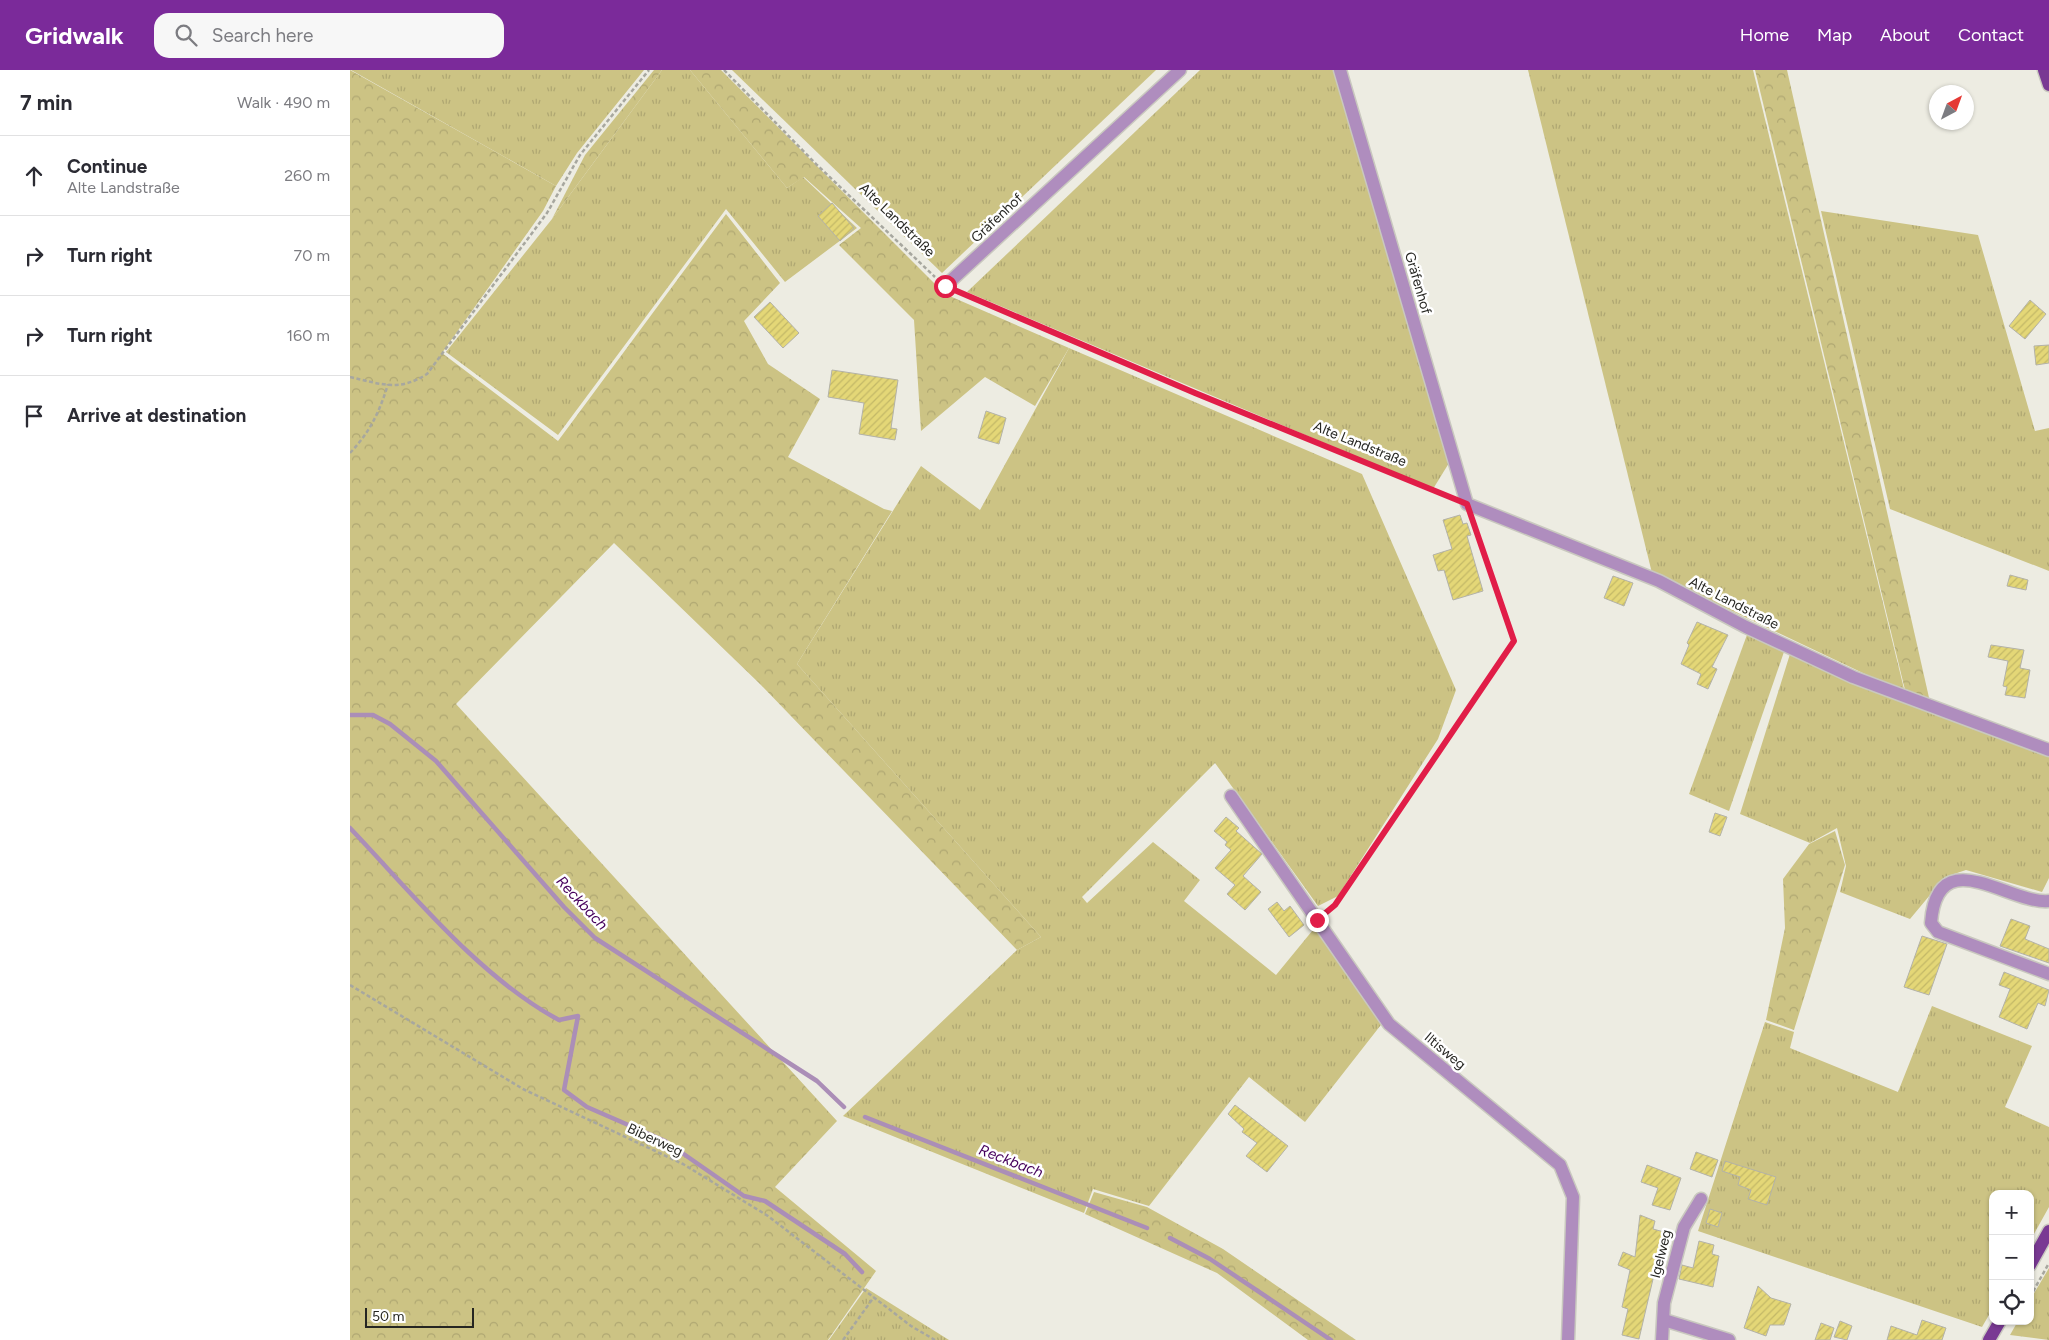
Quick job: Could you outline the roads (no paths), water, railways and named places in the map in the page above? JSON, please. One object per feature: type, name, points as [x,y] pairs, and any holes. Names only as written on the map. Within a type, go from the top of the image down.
[{"type":"main road","points":[[2044,70],[2049,85]]},
{"type":"main road","points":[[2034,1258],[2049,1231]]},
{"type":"main road","points":[[1989,1340],[1998,1325]]},
{"type":"street","name":"Gräfenhof","points":[[945,286],[1180,70]]},
{"type":"street","name":"Gräfenhof","points":[[1340,70],[1467,504]]},
{"type":"street","name":"Alte Landstraße","points":[[1467,504],[1659,581],[1771,639],[1853,676],[2049,750]]},
{"type":"street","name":"Iltisweg","points":[[1231,796],[1389,1024],[1560,1165],[1573,1197],[1568,1340]]},
{"type":"street","points":[[2049,901],[2034,900],[1981,882],[1964,880],[1948,884],[1938,894],[1932,908],[1931,923],[1938,932],[2049,974]]},
{"type":"street","name":"Igelweg","points":[[1662,1340],[1664,1303],[1684,1227],[1700,1199]]},
{"type":"street","points":[[1664,1320],[1729,1340]]},
{"type":"waterway","name":"Reckbach","points":[[350,715],[373,715],[390,724],[436,761],[564,907],[595,938],[817,1081],[844,1107]]},
{"type":"waterway","points":[[350,828],[422,906],[501,981],[559,1020],[578,1016],[564,1090],[587,1107],[665,1141],[744,1196],[765,1201],[845,1254],[862,1272]]},
{"type":"waterway","name":"Reckbach","points":[[865,1117],[1147,1228]]},
{"type":"waterway","name":"Reckbach","points":[[1170,1238],[1210,1259],[1331,1340]]}]
